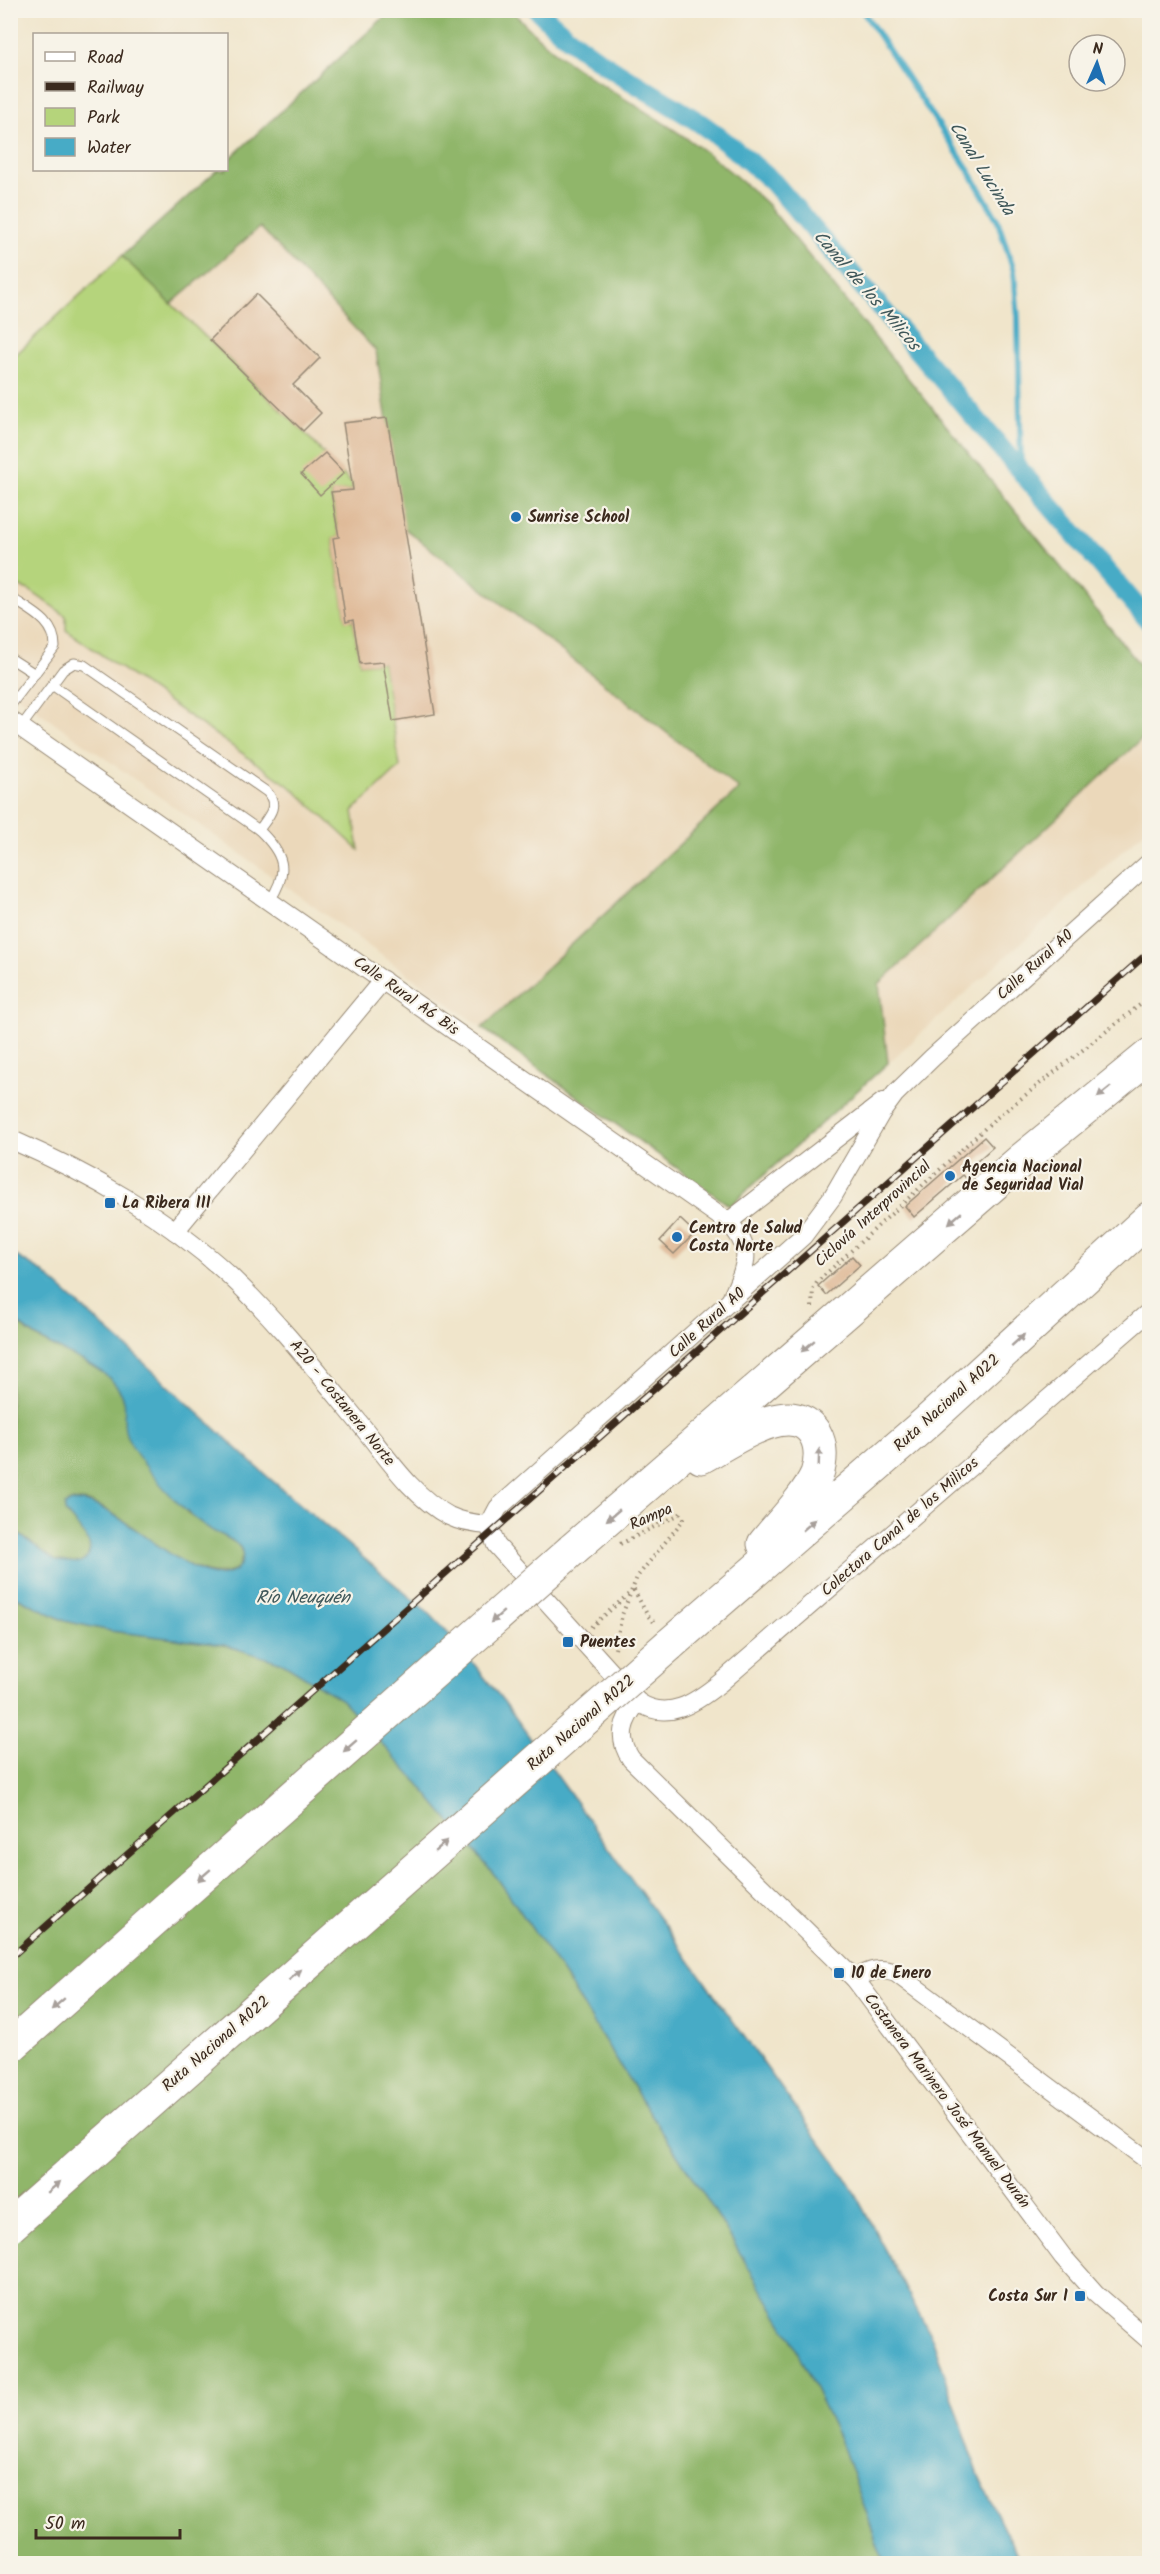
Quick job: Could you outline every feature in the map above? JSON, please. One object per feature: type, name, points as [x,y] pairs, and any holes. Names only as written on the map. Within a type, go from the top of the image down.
[{"type":"highway","points":[[10,2047],[572,1550],[1025,1157],[1149,1056]]},
{"type":"highway","name":"Ruta Nacional A022","points":[[10,2226],[669,1645],[936,1414],[1149,1218]]},
{"type":"highway","points":[[646,1486],[767,1422],[789,1418],[800,1420],[814,1433],[819,1442],[819,1464],[810,1485],[715,1606]]},
{"type":"street","name":"Calle Rural A6 Bis","points":[[16,723],[728,1222],[741,1235],[746,1247],[743,1271],[730,1302]]},
{"type":"street","name":"Calle Rural A0","points":[[728,1222],[895,1094],[1149,862]]},
{"type":"street","points":[[175,1231],[382,980]]},
{"type":"street","name":"Calle Rural A0","points":[[489,1525],[498,1508],[787,1252],[818,1217],[895,1094]]},
{"type":"street","name":"A20 - Costanera Norte","points":[[10,1139],[88,1175],[126,1197],[203,1252],[257,1302],[292,1341],[418,1493],[450,1516],[469,1523],[489,1525]]},
{"type":"street","name":"Colectora Canal de los Milicos","points":[[638,1702],[648,1709],[660,1712],[674,1710],[704,1695],[1149,1311]]},
{"type":"street","points":[[489,1525],[496,1545],[638,1702]]},
{"type":"street","name":"Costanera Marinero José Manuel Durán","points":[[638,1702],[622,1726],[622,1743],[631,1759],[855,1979],[1063,2257],[1095,2293],[1149,2341]]},
{"type":"street","points":[[855,1979],[874,1969],[885,1969],[896,1973],[1149,2162]]},
{"type":"lane","points":[[10,597],[46,621],[55,638],[55,647],[10,706]]},
{"type":"lane","points":[[10,658],[35,674]]},
{"type":"lane","points":[[16,723],[68,666],[74,663],[84,665],[267,792],[273,801],[273,808],[259,830]]},
{"type":"lane","points":[[52,684],[259,830],[272,842],[279,855],[283,877],[270,900]]},
{"type":"path","name":"Ciclovía Interprovincial","points":[[812,1315],[813,1289],[818,1281],[995,1119],[1149,997]]},
{"type":"path","name":"Rampa","points":[[613,1548],[680,1514],[684,1519],[640,1572],[633,1590]]},
{"type":"path","points":[[579,1637],[633,1590]]},
{"type":"path","points":[[633,1590],[648,1616]]},
{"type":"path","points":[[609,1670],[622,1615],[633,1590]]},
{"type":"shaded area","name":"Sunrise School","points":[[391,11],[513,11],[553,50],[588,76],[689,139],[732,172],[767,204],[1149,676],[1149,827],[730,1206],[252,862],[11,692],[11,359],[216,171],[228,171],[228,160]]},
{"type":"green space","name":"Sunrise School","points":[[391,11],[513,11],[532,31],[574,66],[689,140],[767,204],[1149,676],[1149,732],[879,984],[888,1063],[730,1206],[482,1028],[739,789],[404,528],[376,351],[260,227],[171,304],[122,256],[216,171],[228,171],[228,160]]},
{"type":"green space","points":[[122,256],[303,431],[352,484],[353,490],[331,493],[339,537],[333,539],[346,621],[353,620],[360,664],[383,662],[400,767],[353,811],[359,850],[292,788],[66,630],[66,616],[29,590],[11,584],[11,359]]},
{"type":"green space","points":[[10,1318],[37,1338],[99,1370],[118,1387],[126,1406],[125,1430],[188,1514],[239,1545],[243,1555],[238,1568],[218,1574],[196,1568],[173,1556],[103,1508],[83,1501],[66,1504],[65,1511],[89,1544],[90,1550],[81,1563],[56,1561],[11,1528]]},
{"type":"green space","points":[[10,1594],[65,1621],[111,1631],[224,1645],[283,1663],[342,1700],[417,1782],[498,1879],[564,1975],[642,2101],[714,2210],[790,2336],[843,2447],[884,2563],[11,2563]]},
{"type":"water","name":"Río Neuquén","points":[[11,1253],[41,1271],[268,1477],[431,1615],[458,1644],[505,1703],[850,2184],[933,2340],[979,2476],[1023,2563],[884,2563],[843,2447],[790,2336],[714,2210],[642,2101],[564,1975],[498,1879],[417,1782],[342,1700],[283,1663],[224,1645],[111,1631],[65,1621],[11,1594],[10,1528],[56,1561],[81,1563],[90,1550],[89,1544],[65,1511],[65,1505],[81,1502],[101,1508],[192,1567],[212,1575],[234,1571],[240,1566],[243,1555],[235,1542],[208,1528],[186,1511],[139,1458],[125,1430],[123,1397],[114,1383],[98,1369],[40,1339],[11,1318]]},
{"type":"building","points":[[256,294],[320,358],[293,385],[321,413],[303,431],[210,340]]},
{"type":"building","points":[[387,418],[435,714],[393,721],[383,662],[360,664],[353,620],[346,622],[333,538],[339,537],[331,492],[353,490],[343,423]]},
{"type":"building","points":[[325,453],[344,473],[320,495],[301,474]]},
{"type":"building","name":"Agencia Nacional de Seguridad Vial","points":[[984,1137],[993,1147],[975,1163],[979,1166],[966,1178],[963,1175],[914,1217],[905,1206]]},
{"type":"building","name":"Centro de Salud Costa Norte","points":[[680,1219],[695,1233],[674,1254],[660,1241]]},
{"type":"building","points":[[852,1256],[860,1265],[826,1295],[818,1286]]},
{"type":"waterway","name":"Canal de los Milicos","points":[[538,10],[594,57],[707,128],[773,182],[1150,622]]},
{"type":"waterway","name":"Canal Lucinda","points":[[862,10],[968,169],[997,219],[1014,271],[1018,318],[1021,471]]},
{"type":"railway","points":[[10,1958],[1150,951]]},
{"type":"place","name":"Sunrise School","points":[[516,517]]},
{"type":"place","name":"Agencia Nacional de Seguridad Vial","points":[[950,1176]]},
{"type":"place","name":"La Ribera III","points":[[110,1203]]},
{"type":"place","name":"Centro de Salud Costa Norte","points":[[677,1237]]},
{"type":"place","name":"Puentes","points":[[568,1642]]},
{"type":"place","name":"10 de Enero","points":[[839,1973]]},
{"type":"place","name":"Costa Sur I","points":[[1080,2296]]}]
